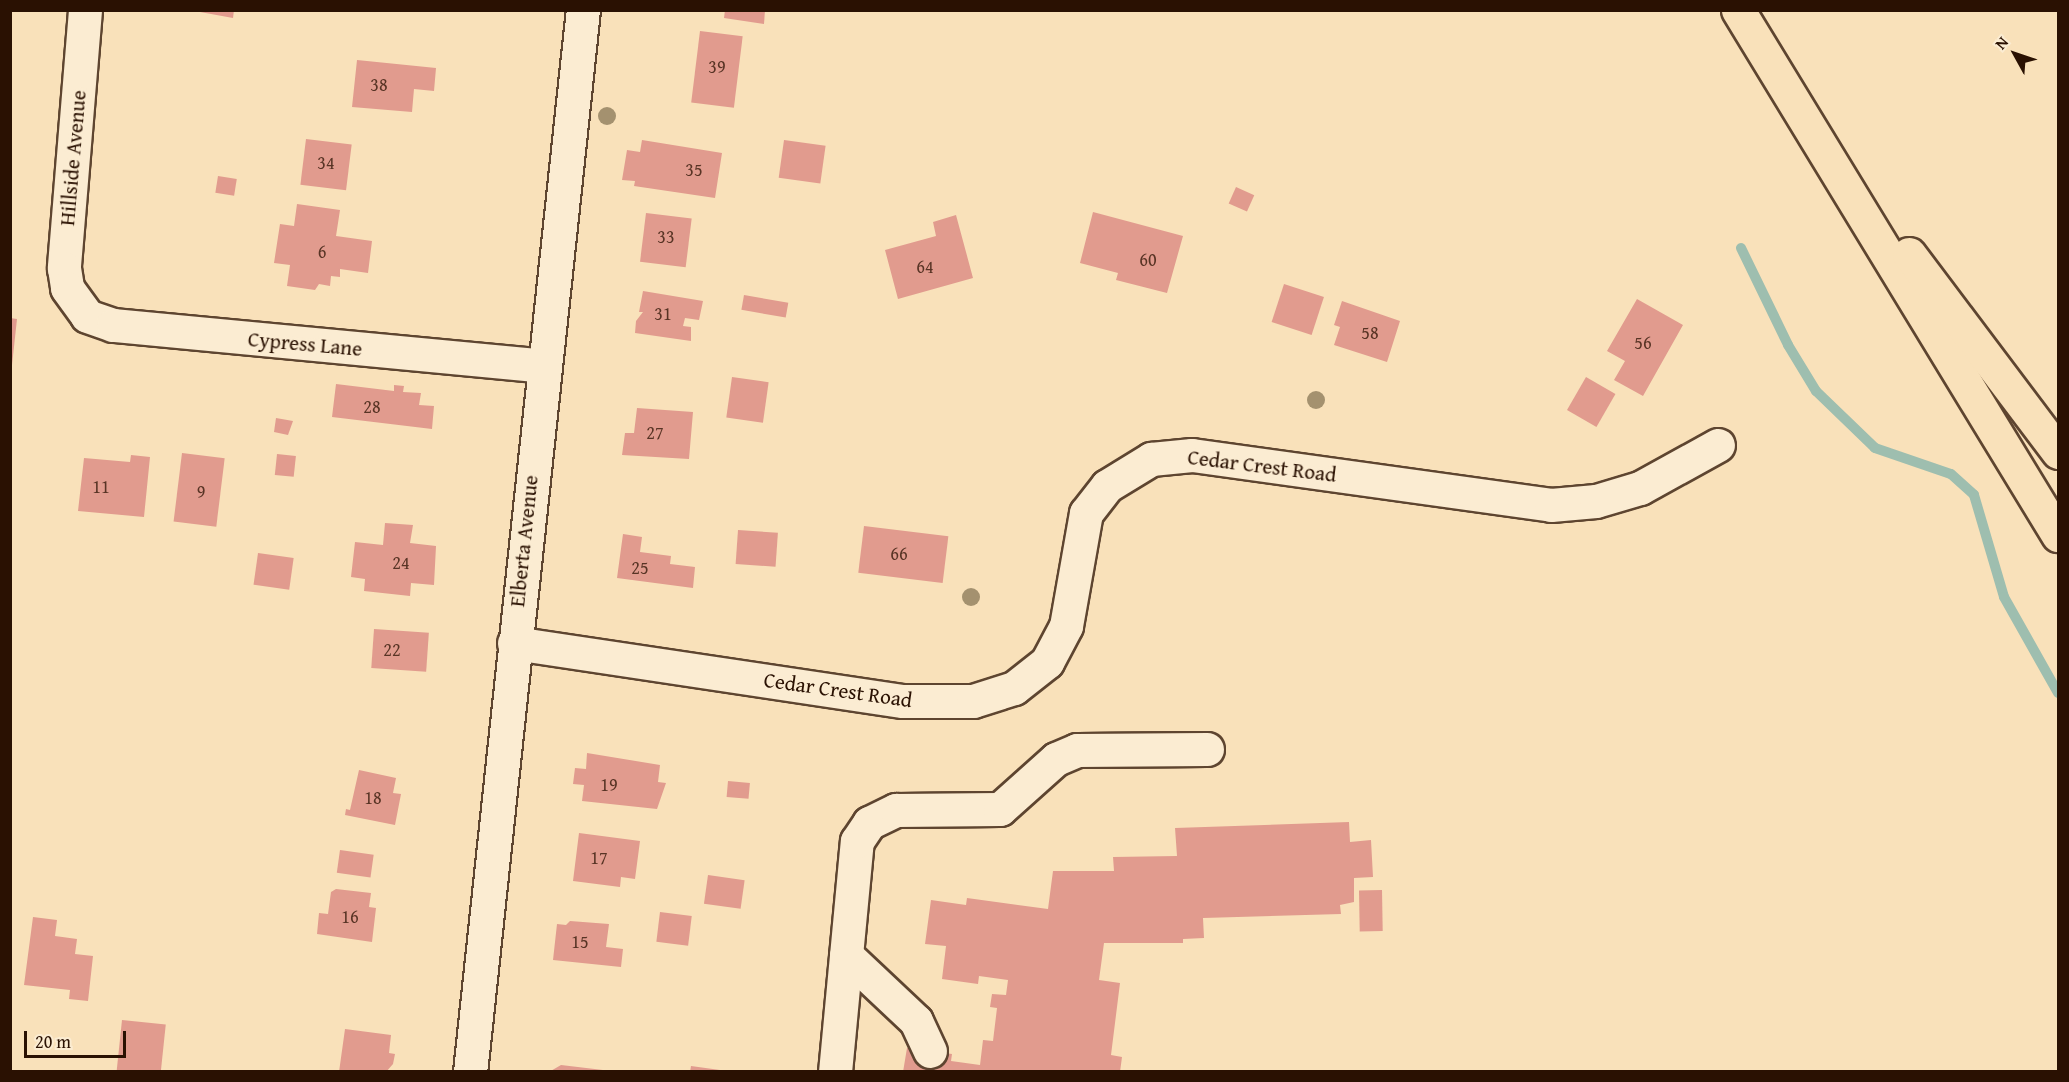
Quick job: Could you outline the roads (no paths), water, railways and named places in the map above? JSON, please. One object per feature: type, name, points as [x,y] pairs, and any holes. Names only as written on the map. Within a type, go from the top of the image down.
[{"type":"highway","points":[[1740,10],[1902,245],[2058,452]]},
{"type":"highway","points":[[1740,10],[2058,536]]},
{"type":"street","name":"Hillside Avenue","points":[[75,303],[64,268],[85,10]]},
{"type":"street","name":"Elberta Avenue","points":[[470,1071],[543,366],[584,10]]},
{"type":"street","name":"Cypress Lane","points":[[75,303],[87,316],[113,325],[543,366]]},
{"type":"street","name":"Cedar Crest Road","points":[[514,642],[903,701],[973,701],[1014,688],[1047,662],[1066,626],[1086,513],[1113,481],[1151,459],[1192,455],[1551,505],[1596,501],[1640,488],[1718,445]]},
{"type":"street","points":[[835,1071],[857,840],[869,823],[896,810],[1000,809],[1056,759],[1077,750],[1207,749]]},
{"type":"street","points":[[846,955],[916,1021],[930,1051]]},
{"type":"waterway","points":[[1741,248],[1788,345],[1816,391],[1875,448],[1951,474],[1974,495],[2004,597],[2058,693]]}]
